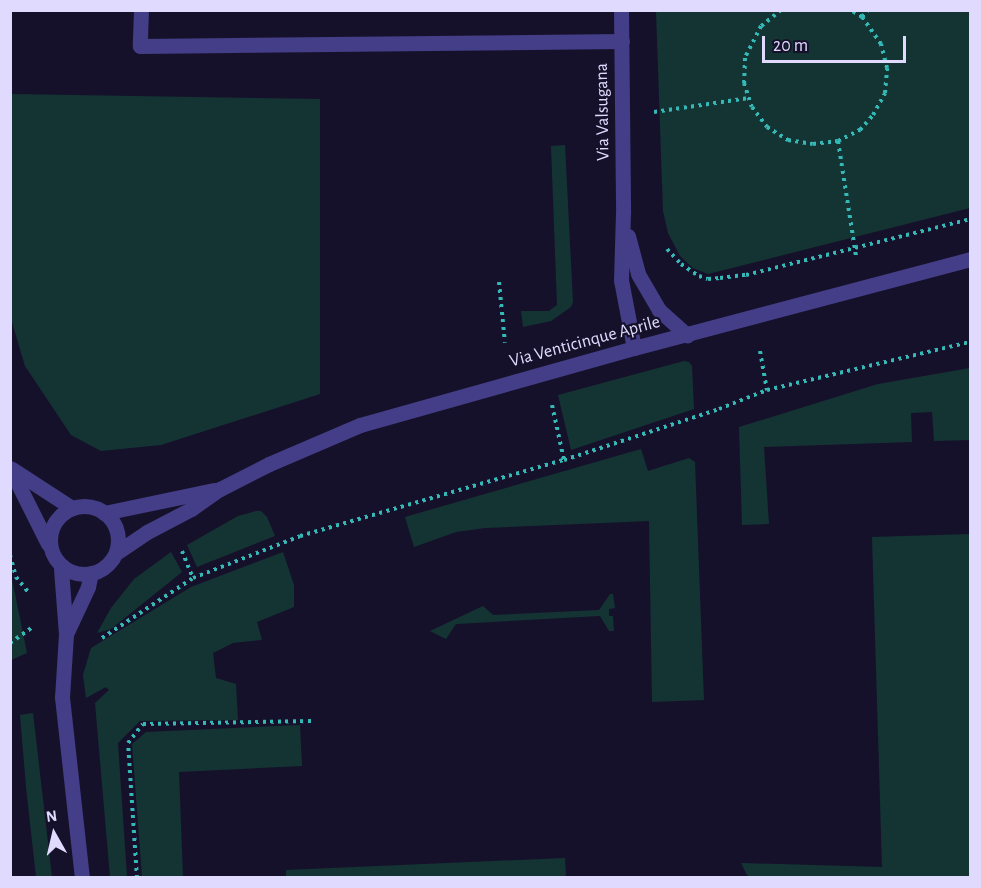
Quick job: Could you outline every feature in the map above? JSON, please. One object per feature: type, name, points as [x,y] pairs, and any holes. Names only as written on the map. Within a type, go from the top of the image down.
[{"type":"street","points":[[141,10],[140,46],[622,41]]},
{"type":"street","name":"Via Valsugana","points":[[621,10],[623,213],[621,280],[634,348]]},
{"type":"street","name":"Via Valsugana","points":[[623,213],[638,274],[659,310],[687,335]]},
{"type":"street","name":"Via Venticinque Aprile","points":[[116,553],[147,532],[191,509],[220,489],[269,464],[360,425],[634,348],[970,259]]},
{"type":"street","points":[[11,468],[72,508]]},
{"type":"street","points":[[11,468],[61,569],[66,634],[62,697],[82,878]]},
{"type":"street","name":"Via Venticinque Aprile","points":[[104,513],[220,489]]},
{"type":"street","points":[[51,552],[49,541],[55,521],[72,508],[92,507],[104,513],[114,524],[117,533],[116,553],[103,568],[91,573],[61,569]]},
{"type":"street","points":[[66,634],[88,587],[91,573]]},
{"type":"path","points":[[781,10],[761,26],[745,58],[744,83],[749,99],[767,127],[789,140],[813,144],[838,141],[860,130],[873,115],[885,93],[887,68],[881,44],[862,16],[851,10]]},
{"type":"path","points":[[862,16],[868,10]]},
{"type":"path","points":[[653,112],[749,99]]},
{"type":"path","points":[[653,101],[654,123]]},
{"type":"path","points":[[838,141],[855,247]]},
{"type":"path","points":[[663,245],[681,264],[708,279],[746,275],[970,219]]},
{"type":"path","points":[[499,282],[505,343]]},
{"type":"path","points":[[101,639],[193,578],[300,536],[564,460],[719,409],[766,390],[970,342]]},
{"type":"path","points":[[760,351],[766,390]]},
{"type":"path","points":[[550,395],[564,460]]},
{"type":"path","points":[[180,545],[193,578]]},
{"type":"path","points":[[10,555],[16,578],[30,594]]},
{"type":"path","points":[[10,644],[35,626],[37,620]]},
{"type":"path","points":[[137,878],[128,743],[143,724],[312,721]]},
{"type":"green space","points":[[656,11],[970,11],[970,208],[708,274],[693,268],[680,256],[668,233],[663,211]]},
{"type":"green space","points":[[11,94],[320,99],[320,394],[161,445],[101,451],[71,435],[25,366],[11,319]]},
{"type":"green space","points":[[565,145],[573,302],[571,307],[551,321],[523,327],[521,311],[549,311],[557,305],[551,146]]},
{"type":"green space","points":[[684,361],[689,362],[692,366],[694,409],[571,450],[558,395]]},
{"type":"green space","points":[[970,368],[970,440],[934,441],[932,412],[911,413],[912,442],[764,447],[769,524],[742,525],[739,427],[878,384]]},
{"type":"green space","points":[[641,449],[648,471],[689,458],[695,462],[704,700],[652,702],[649,521],[485,528],[456,532],[414,547],[405,517]]},
{"type":"green space","points":[[261,511],[267,517],[275,536],[197,567],[187,545],[238,516]]},
{"type":"green space","points":[[970,534],[970,877],[752,878],[747,875],[741,863],[882,867],[872,537]]},
{"type":"green space","points":[[171,552],[182,572],[111,629],[97,633],[111,608],[134,579]]},
{"type":"green space","points":[[283,552],[294,585],[294,607],[257,622],[262,640],[233,643],[213,653],[216,678],[236,684],[238,720],[140,721],[118,743],[127,877],[110,877],[95,703],[109,690],[106,687],[86,698],[83,675],[91,648],[191,587]]},
{"type":"green space","points":[[11,574],[27,653],[10,660]]},
{"type":"green space","points":[[610,594],[613,594],[615,608],[609,609],[609,616],[613,616],[614,631],[609,631],[600,616],[456,624],[446,639],[430,631],[483,606],[493,615],[599,610]]},
{"type":"green space","points":[[33,713],[52,877],[36,877],[20,715]]},
{"type":"green space","points":[[300,725],[302,766],[179,772],[183,877],[142,877],[132,744],[146,732]]},
{"type":"green space","points":[[565,858],[566,877],[286,877],[286,870]]}]
